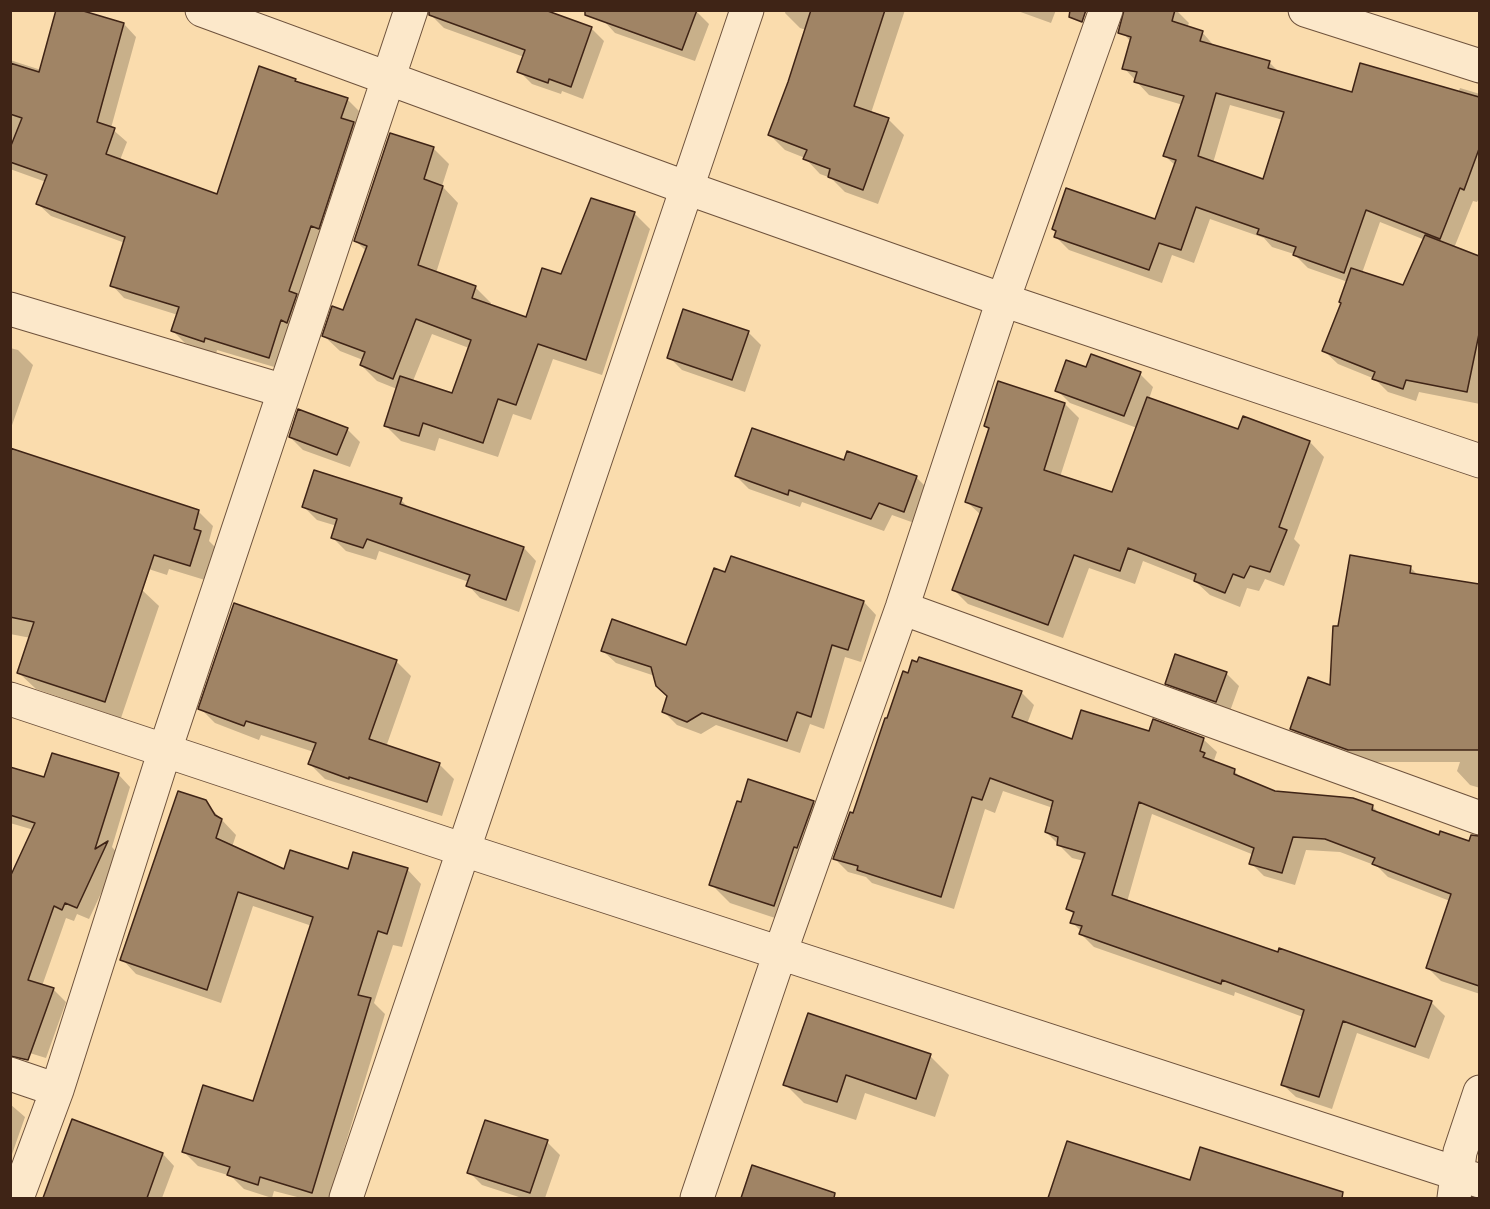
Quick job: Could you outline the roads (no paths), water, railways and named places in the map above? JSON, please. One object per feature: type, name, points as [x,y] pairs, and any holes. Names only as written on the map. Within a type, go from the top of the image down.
[{"type":"street","points":[[202,10],[687,188],[1003,300],[1479,461]]},
{"type":"street","points":[[17,1198],[57,1090],[165,750],[411,10]]},
{"type":"street","points":[[345,1198],[747,10]]},
{"type":"street","points":[[696,1198],[902,608],[1003,300],[1106,10]]},
{"type":"street","points":[[1305,10],[1479,66]]},
{"type":"street","points":[[10,309],[284,392]]},
{"type":"street","points":[[902,608],[1479,818]]},
{"type":"street","points":[[10,699],[780,953],[1464,1185],[1460,1152],[1479,1092]]},
{"type":"street","points":[[10,1074],[57,1090]]}]
